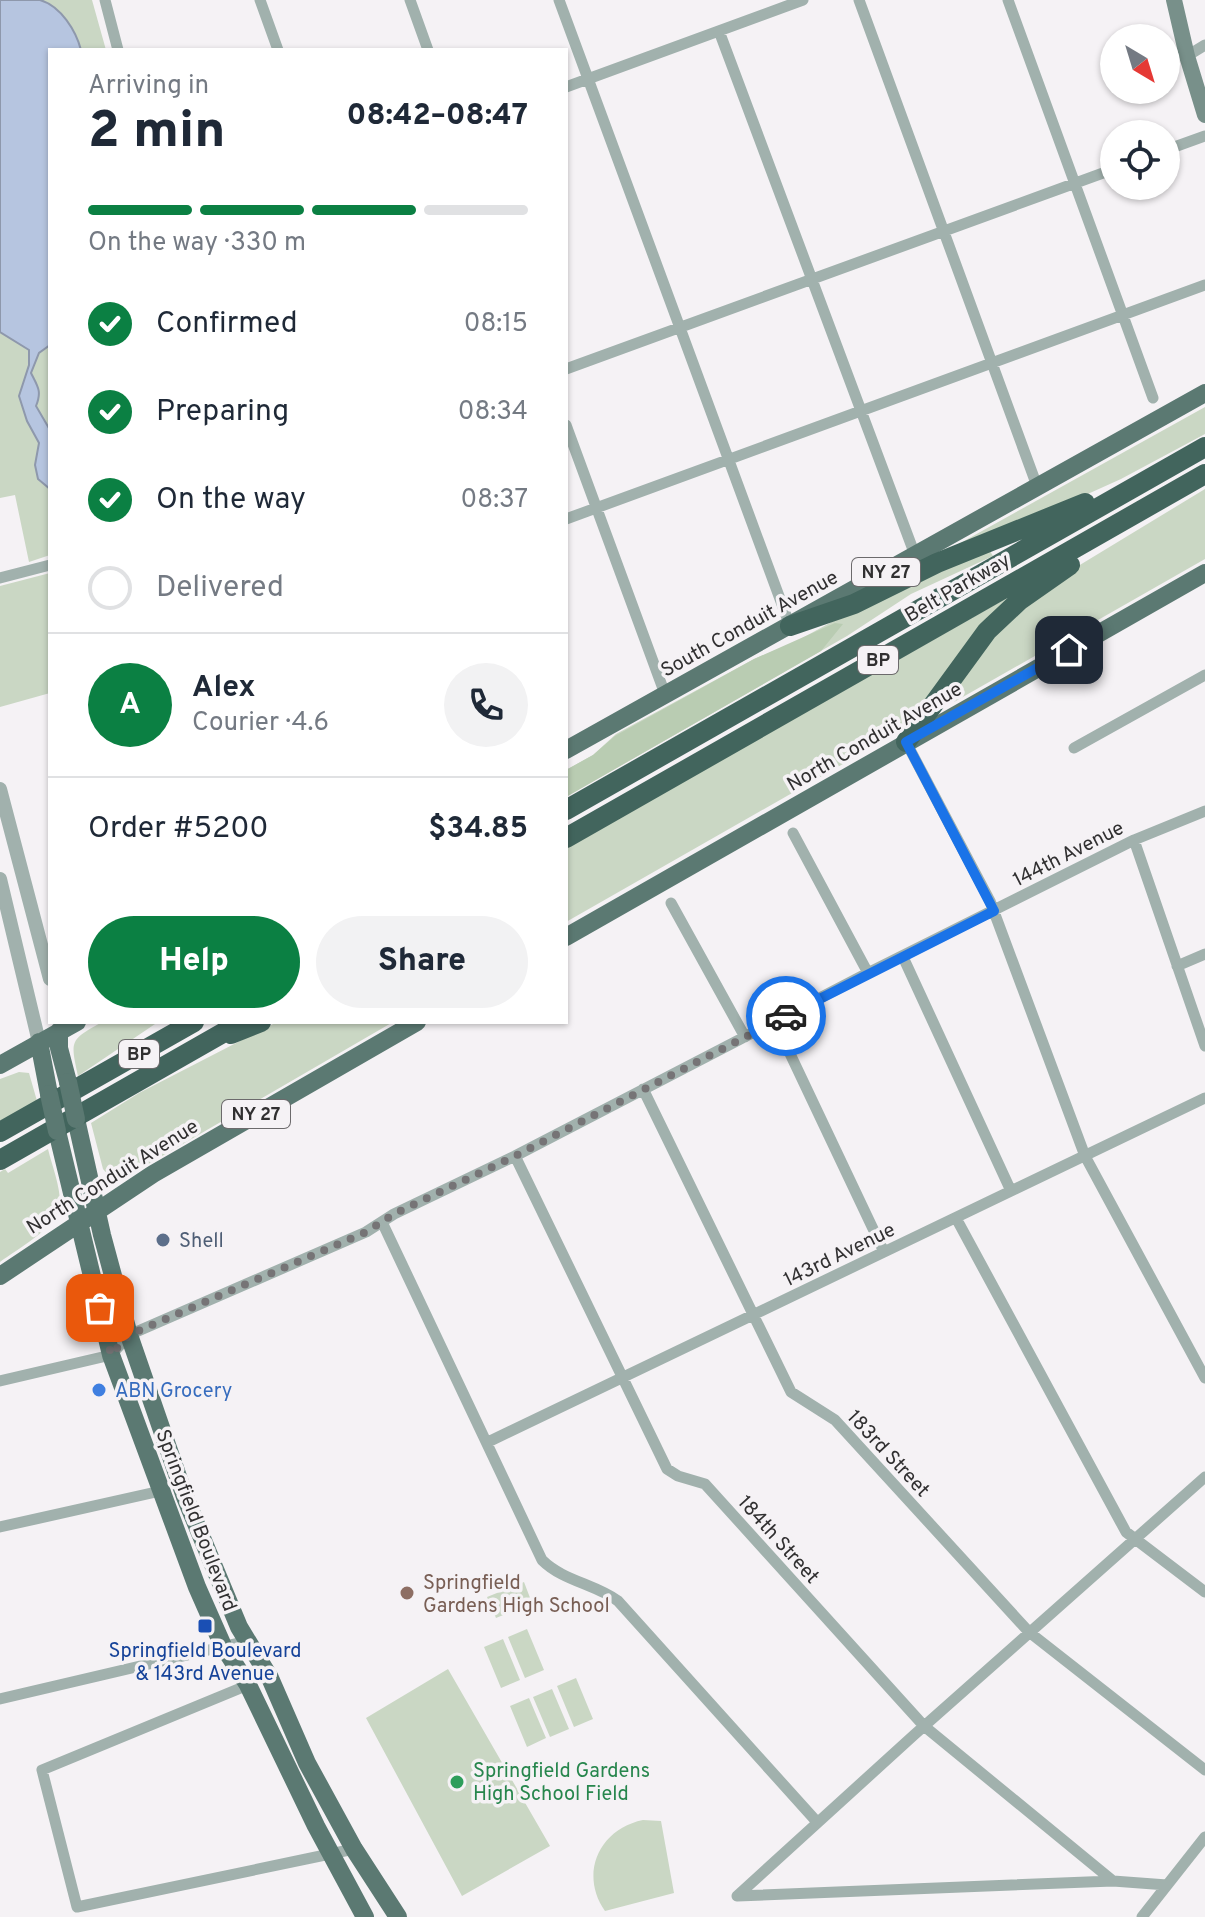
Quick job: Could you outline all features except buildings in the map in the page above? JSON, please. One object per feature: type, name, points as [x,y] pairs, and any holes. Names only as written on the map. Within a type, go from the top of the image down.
[{"type":"highway","name":"Belt Parkway","points":[[568,809],[1205,447]]},
{"type":"highway","points":[[790,626],[854,604],[937,563],[1155,475]]},
{"type":"highway","name":"Belt Parkway","points":[[568,837],[1198,478]]},
{"type":"highway","points":[[906,742],[978,642],[1007,611],[1051,577],[1198,478]]},
{"type":"highway","name":"BP","points":[[0,1132],[190,1024]]},
{"type":"highway","name":"BP","points":[[0,1160],[239,1024]]},
{"type":"highway","points":[[197,1048],[256,1024]]},
{"type":"main road","points":[[1174,0],[1205,115]]},
{"type":"main road","name":"South Conduit Avenue","points":[[568,749],[1205,393]]},
{"type":"main road","name":"North Conduit Avenue","points":[[568,936],[1205,573]]},
{"type":"main road","name":"North Conduit Avenue","points":[[0,1276],[97,1210],[228,1130],[414,1024]]},
{"type":"main road","points":[[0,1065],[59,1027]]},
{"type":"main road","name":"Springfield Boulevard","points":[[59,1027],[59,1048],[129,1335],[181,1487],[247,1641],[270,1678],[307,1763],[354,1849],[398,1917]]},
{"type":"main road","name":"Springfield Boulevard","points":[[39,1042],[111,1355],[197,1587],[223,1646],[248,1685],[330,1854],[365,1917]]},
{"type":"street","points":[[105,0],[117,48]]},
{"type":"street","points":[[260,0],[277,48]]},
{"type":"street","points":[[410,0],[427,48]]},
{"type":"street","points":[[559,0],[790,626]]},
{"type":"street","points":[[568,86],[803,0]]},
{"type":"street","points":[[859,0],[1037,486]]},
{"type":"street","points":[[1008,0],[1153,398]]},
{"type":"street","points":[[719,31],[915,555]]},
{"type":"street","points":[[1187,56],[1205,45]]},
{"type":"street","points":[[1180,145],[1205,136]]},
{"type":"street","points":[[568,368],[1100,174]]},
{"type":"street","points":[[568,518],[1205,285]]},
{"type":"street","points":[[568,430],[665,694]]},
{"type":"street","points":[[0,578],[48,566]]},
{"type":"street","points":[[1074,748],[1205,675]]},
{"type":"street","points":[[906,742],[994,911],[1085,1156],[1205,1378]]},
{"type":"street","points":[[0,789],[48,971]]},
{"type":"street","name":"144th Avenue","points":[[111,1355],[129,1335],[366,1232],[868,973],[1134,840],[1205,811]]},
{"type":"street","points":[[793,833],[868,973]]},
{"type":"street","points":[[1134,840],[1205,1046]]},
{"type":"street","name":"Springfield Boulevard","points":[[0,879],[39,1042]]},
{"type":"street","points":[[671,903],[745,1037]]},
{"type":"street","points":[[1177,966],[1205,954]]},
{"type":"street","points":[[903,957],[1011,1191]]},
{"type":"street","points":[[775,1022],[884,1252]]},
{"type":"street","name":"183rd Street","points":[[643,1089],[791,1392],[835,1420],[1029,1632],[1205,1770]]},
{"type":"street","name":"143rd Avenue","points":[[488,1442],[1205,1098]]},
{"type":"street","name":"184th Street","points":[[515,1156],[667,1469],[678,1476],[705,1484],[924,1726],[1113,1881]]},
{"type":"street","points":[[956,1218],[1126,1532],[1205,1592]]},
{"type":"street","points":[[382,1222],[542,1560],[560,1574],[605,1592],[618,1601],[817,1822]]},
{"type":"street","points":[[0,1381],[111,1355]]},
{"type":"street","points":[[1167,1885],[1113,1881],[737,1896],[1205,1477]]},
{"type":"street","points":[[0,1527],[181,1487]]},
{"type":"street","points":[[0,1699],[247,1641]]},
{"type":"street","points":[[248,1685],[42,1770],[77,1907],[354,1849]]},
{"type":"street","points":[[1142,1917],[1205,1837]]},
{"type":"green space","points":[[0,0],[92,0],[105,48],[48,48],[48,556],[29,562],[15,495],[0,498]]},
{"type":"green space","points":[[1205,407],[1205,434],[1121,479],[1050,511],[955,546]]},
{"type":"green space","points":[[1205,489],[1205,559],[954,702],[948,694],[991,635],[1065,574]]},
{"type":"green space","points":[[990,551],[993,556],[911,594],[847,636],[568,796],[568,769],[593,755],[616,734],[901,584]]},
{"type":"green space","points":[[48,574],[48,694],[0,707],[0,586]]},
{"type":"green space","points":[[1012,595],[911,722],[885,740],[568,921],[568,847]]},
{"type":"green space","points":[[835,623],[843,624],[821,651],[568,796],[568,769],[593,755],[615,736],[754,659]]},
{"type":"green space","points":[[99,1024],[155,1024],[78,1076],[74,1048],[75,1042]]},
{"type":"green space","points":[[273,1024],[390,1024],[119,1181],[103,1169],[91,1123],[139,1093]]},
{"type":"green space","points":[[19,1072],[29,1073],[37,1101],[0,1121],[0,1079]]},
{"type":"green space","points":[[48,1149],[59,1192],[58,1214],[45,1229],[0,1262],[0,1172],[5,1169],[8,1173]]},
{"type":"green space","points":[[524,1582],[532,1603],[496,1618],[487,1597]]},
{"type":"green space","points":[[527,1629],[544,1670],[525,1678],[508,1637]]},
{"type":"green space","points":[[503,1639],[520,1680],[501,1688],[484,1647]]},
{"type":"green space","name":"Springfield Gardens High School Field","points":[[448,1669],[550,1846],[462,1896],[366,1718]]},
{"type":"green space","points":[[576,1678],[593,1719],[574,1727],[557,1686]]},
{"type":"green space","points":[[552,1689],[569,1729],[550,1737],[533,1697]]},
{"type":"green space","points":[[529,1698],[546,1738],[527,1747],[510,1706]]},
{"type":"green space","points":[[643,1820],[661,1821],[674,1893],[605,1911],[597,1897],[594,1882],[598,1855],[615,1833]]},
{"type":"water","points":[[0,0],[40,0],[55,8],[66,20],[80,48],[48,48],[48,346],[39,353],[31,373],[38,389],[36,406],[48,427],[48,487],[38,479],[35,465],[39,443],[27,421],[19,396],[29,365],[29,350],[0,332]]},
{"type":"way so far","points":[[100,1308],[111,1355],[129,1335],[366,1232],[394,1214],[515,1156],[786,1016]]},
{"type":"place","name":"Shell","points":[[163,1240]]},
{"type":"place","name":"ABN Grocery","points":[[99,1390]]},
{"type":"place","name":"Springfield Gardens High School","points":[[407,1593]]},
{"type":"place","name":"Springfield Boulevard & 143rd Avenue","points":[[205,1626]]},
{"type":"place","name":"Springfield Gardens High School Field","points":[[457,1782]]},
{"type":"route","points":[[786,1016],[994,911],[906,742],[1069,650]]}]
